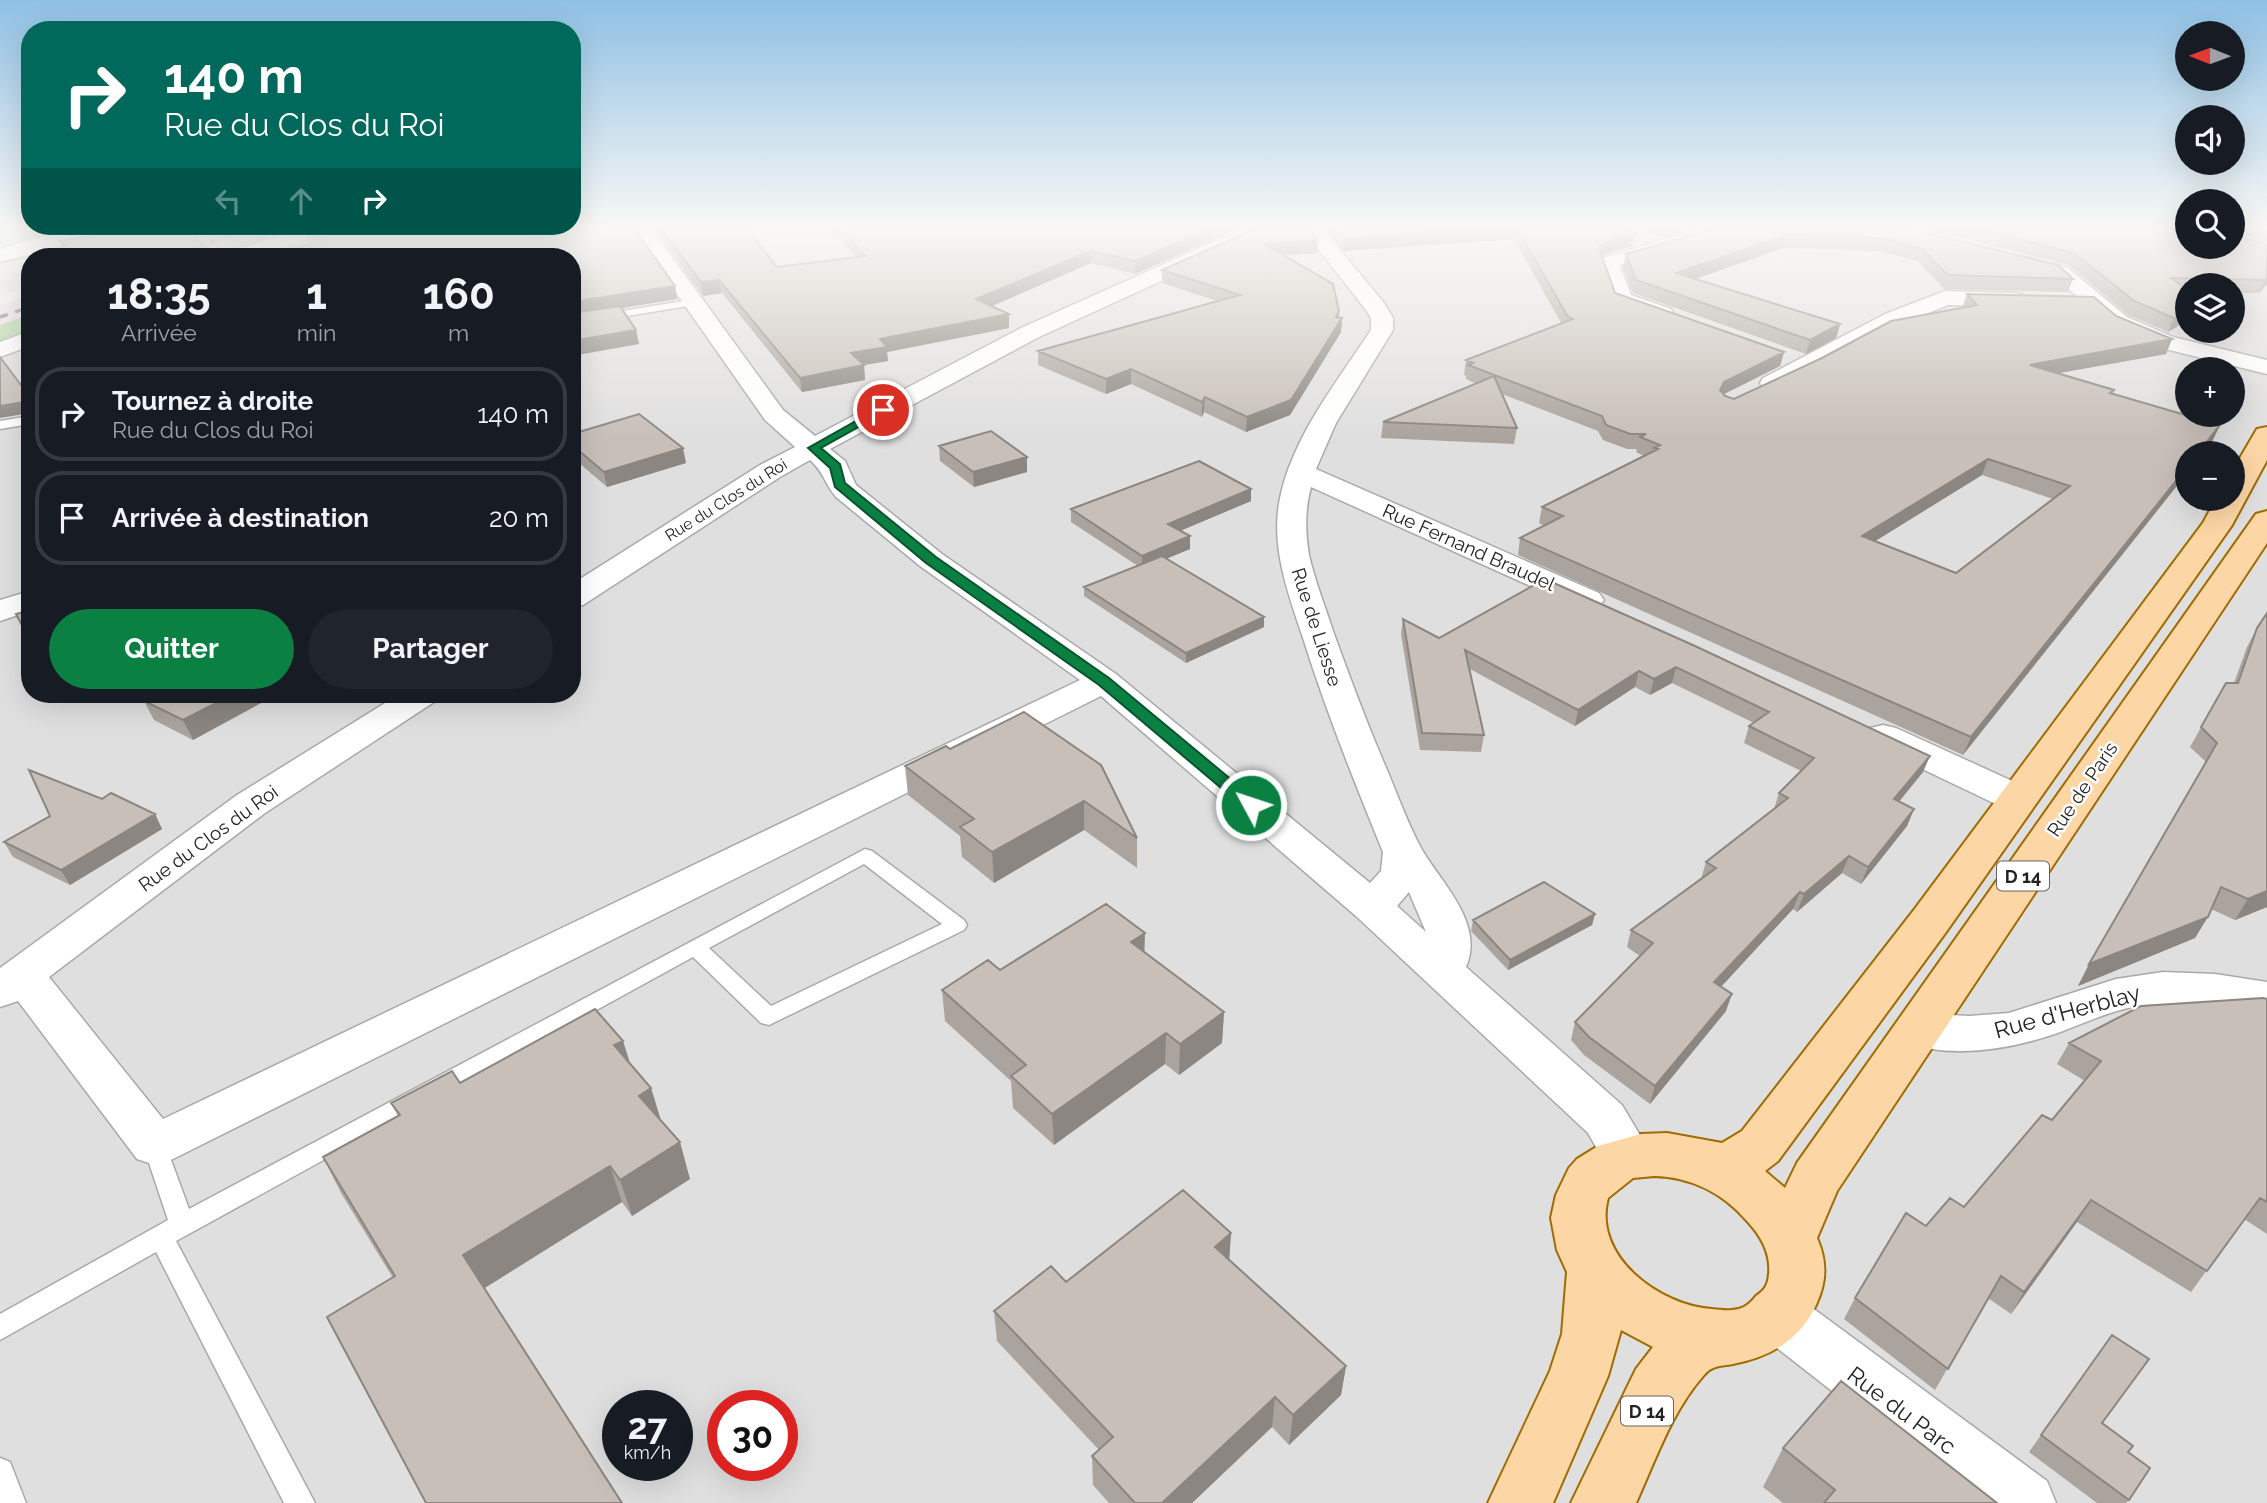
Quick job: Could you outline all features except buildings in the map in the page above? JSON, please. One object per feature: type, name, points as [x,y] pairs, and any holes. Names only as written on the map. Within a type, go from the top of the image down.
[{"type":"main road","name":"D 14","points":[[2245,474],[2267,435]]},
{"type":"main road","name":"D 14","points":[[1708,1164],[1732,1163],[1746,1157],[1760,1146],[1930,921],[2217,526],[2225,511]]},
{"type":"main road","name":"Rue de Paris","points":[[1789,1238],[1816,1179],[2267,520]]},
{"type":"main road","points":[[1658,1154],[1675,1155],[1708,1164],[1730,1174],[1766,1203],[1789,1238],[1797,1259],[1797,1281],[1791,1300],[1779,1316],[1762,1328],[1740,1335],[1714,1337],[1687,1333],[1660,1324],[1635,1310],[1613,1293],[1595,1273],[1583,1251],[1578,1229],[1578,1209],[1584,1191],[1594,1176],[1609,1165],[1628,1157],[1658,1154]]},
{"type":"main road","points":[[1520,1503],[1578,1376],[1591,1334],[1595,1273]]},
{"type":"main road","name":"D 14","points":[[1603,1503],[1657,1389],[1685,1353],[1714,1337]]},
{"type":"street","points":[[692,297],[774,415],[835,467],[840,484],[846,491],[931,560],[1104,681],[1372,907],[1605,1119],[1628,1157]]},
{"type":"street","name":"Rue du Clos du Roi","points":[[581,592],[770,471],[986,354],[1110,297]]},
{"type":"street","name":"Rue de Liesse","points":[[1367,297],[1382,318],[1382,330],[1323,423],[1301,472],[1291,521],[1294,554],[1343,709],[1389,822],[1403,852],[1442,913],[1451,943],[1450,960],[1442,971]]},
{"type":"street","points":[[1620,297],[1686,323]]},
{"type":"street","points":[[2089,297],[2119,322],[2165,342],[2267,367]]},
{"type":"street","points":[[1753,392],[1809,365],[1893,318],[1945,298],[2034,300]]},
{"type":"street","points":[[2060,301],[2094,302]]},
{"type":"street","points":[[0,350],[21,342]]},
{"type":"street","points":[[1777,356],[1809,365]]},
{"type":"street","name":"Rue Fernand Braudel","points":[[1301,472],[1616,613]]},
{"type":"street","points":[[0,611],[21,603]]},
{"type":"street","points":[[12,983],[155,1145],[1104,681]]},
{"type":"street","name":"Rue du Clos du Roi","points":[[12,983],[251,804],[409,703]]},
{"type":"street","points":[[1856,723],[2018,799]]},
{"type":"street","points":[[1372,907],[1401,875],[1403,852]]},
{"type":"street","name":"Rue d'Herblay","points":[[1916,1030],[2001,1031],[2021,1027],[2126,992],[2175,989],[2267,998]]},
{"type":"street","name":"Rue du Parc","points":[[1779,1316],[2025,1503]]},
{"type":"lane","points":[[581,321],[696,302]]},
{"type":"lane","points":[[0,425],[21,422]]},
{"type":"lane","points":[[0,1328],[172,1231],[695,947],[865,856],[957,925],[769,1017],[695,947]]},
{"type":"lane","points":[[155,1145],[172,1231],[300,1503]]},
{"type":"lane","points":[[0,1472],[11,1503]]},
{"type":"shaded area","points":[[21,297],[21,317],[0,325],[0,305]]},
{"type":"shaded area","points":[[581,297],[2175,297],[2175,343],[2245,343],[2245,297],[2267,297],[2267,1503],[0,1503],[0,343],[21,335],[21,703],[581,703]]},
{"type":"green space","points":[[21,317],[21,335],[0,343],[0,325]]},
{"type":"railway","points":[[0,317],[21,310]]},
{"type":"route","points":[[883,410],[814,448],[835,467],[840,484],[846,491],[931,560],[1104,681],[1251,805]]}]
